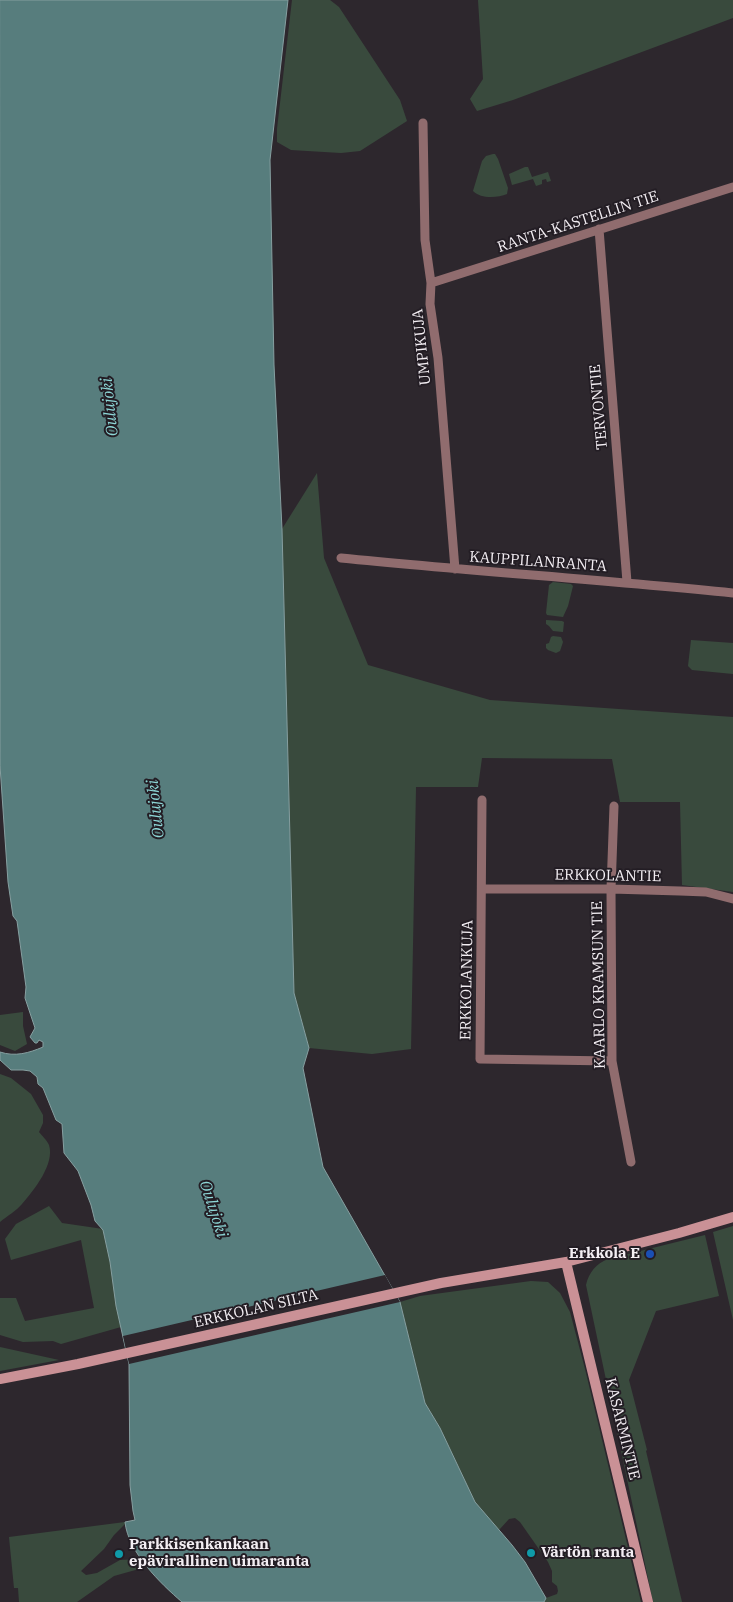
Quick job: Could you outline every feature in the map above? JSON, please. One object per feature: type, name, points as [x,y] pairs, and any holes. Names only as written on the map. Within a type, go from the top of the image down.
[{"type":"main road","name":"ERKKOLAN SILTA","points":[[0,1379],[78,1364],[442,1283],[566,1262],[733,1217]]},
{"type":"main road","name":"KASARMINTIE","points":[[566,1262],[648,1602]]},
{"type":"street","name":"UMPIKUJA","points":[[423,122],[425,240],[431,284],[430,304],[438,358],[455,569]]},
{"type":"street","name":"RANTA-KASTELLIN TIE","points":[[431,284],[733,187]]},
{"type":"street","name":"TERVONTIE","points":[[599,229],[627,582]]},
{"type":"street","name":"KAUPPILANRANTA","points":[[341,558],[627,582],[733,593]]},
{"type":"street","name":"ERKKOLANKUJA","points":[[482,800],[480,1059],[612,1061]]},
{"type":"street","name":"KAARLO KRAMSUN TIE","points":[[614,806],[611,889],[612,1061],[632,1162]]},
{"type":"street","name":"ERKKOLANTIE","points":[[482,889],[611,889],[706,892],[733,899]]},
{"type":"shaded area","points":[[292,0],[330,0],[339,7],[400,100],[407,121],[360,151],[341,153],[291,150],[277,142]]},
{"type":"shaded area","points":[[478,0],[733,0],[733,18],[513,100],[477,111],[470,99],[483,79]]},
{"type":"shaded area","points":[[493,154],[498,159],[508,188],[507,194],[485,197],[473,191],[482,161],[486,156]]},
{"type":"shaded area","points":[[528,167],[532,177],[548,172],[551,181],[542,180],[542,184],[536,186],[533,179],[512,185],[509,174]]},
{"type":"shaded area","points":[[317,473],[324,558],[368,665],[490,700],[733,717],[733,892],[682,885],[680,802],[620,802],[612,759],[482,758],[478,787],[416,787],[411,1049],[372,1054],[309,1048],[294,993],[282,529]]},
{"type":"shaded area","points":[[553,582],[571,584],[573,586],[563,617],[547,615],[546,613],[549,585]]},
{"type":"shaded area","points":[[546,620],[564,622],[563,632],[553,631],[546,624]]},
{"type":"shaded area","points":[[553,636],[561,637],[563,642],[560,651],[556,653],[546,648],[546,644],[549,643]]},
{"type":"shaded area","points":[[691,640],[733,643],[733,674],[692,670],[688,666]]},
{"type":"shaded area","points":[[23,1012],[23,1026],[27,1044],[15,1051],[0,1045],[0,1015]]},
{"type":"shaded area","points":[[0,1074],[11,1078],[31,1094],[43,1115],[43,1123],[39,1132],[48,1143],[50,1152],[46,1168],[32,1192],[20,1207],[0,1222]]},
{"type":"shaded area","points":[[49,1206],[62,1223],[103,1229],[121,1327],[61,1344],[53,1341],[23,1342],[0,1335],[0,1298],[16,1298],[25,1321],[94,1308],[81,1240],[11,1260],[5,1239],[16,1224]]},
{"type":"shaded area","points":[[733,1226],[733,1320],[713,1232]]},
{"type":"shaded area","points":[[705,1235],[719,1296],[656,1311],[629,1380],[682,1602],[653,1602],[586,1285],[594,1269],[608,1259]]},
{"type":"shaded area","points":[[531,1281],[548,1282],[560,1293],[570,1312],[641,1602],[544,1602],[546,1598],[557,1594],[558,1591],[557,1586],[552,1582],[552,1571],[548,1562],[520,1522],[515,1518],[509,1519],[499,1530],[475,1503],[440,1428],[425,1403],[400,1302],[420,1296]]},
{"type":"shaded area","points":[[0,1347],[59,1360],[0,1371]]},
{"type":"shaded area","points":[[125,1522],[104,1549],[81,1571],[86,1575],[97,1573],[120,1560],[142,1559],[146,1567],[114,1576],[77,1602],[19,1602],[18,1588],[14,1588],[9,1537]]},
{"type":"water","name":"Oulujoki","points":[[0,0],[288,0],[270,160],[274,365],[282,529],[294,993],[309,1048],[303,1068],[323,1167],[400,1302],[425,1403],[440,1428],[475,1502],[525,1562],[546,1598],[544,1602],[182,1602],[146,1566],[127,1533],[125,1522],[135,1520],[130,1485],[129,1364],[116,1306],[110,1262],[103,1230],[95,1221],[78,1171],[64,1153],[62,1124],[56,1120],[43,1088],[38,1084],[37,1077],[30,1071],[11,1070],[0,1060],[0,1052],[11,1054],[27,1053],[43,1047],[43,1042],[39,1040],[35,1043],[30,1037],[35,1028],[25,998],[26,987],[17,921],[13,916],[8,882],[0,766]]},
{"type":"pier","points":[[385,1275],[400,1302],[129,1364],[123,1336]]},
{"type":"place","name":"Erkkola E","points":[[650,1254]]},
{"type":"place","name":"Värtön ranta","points":[[531,1553]]},
{"type":"place","name":"Parkkisenkankaan epävirallinen uimaranta","points":[[119,1554]]}]
